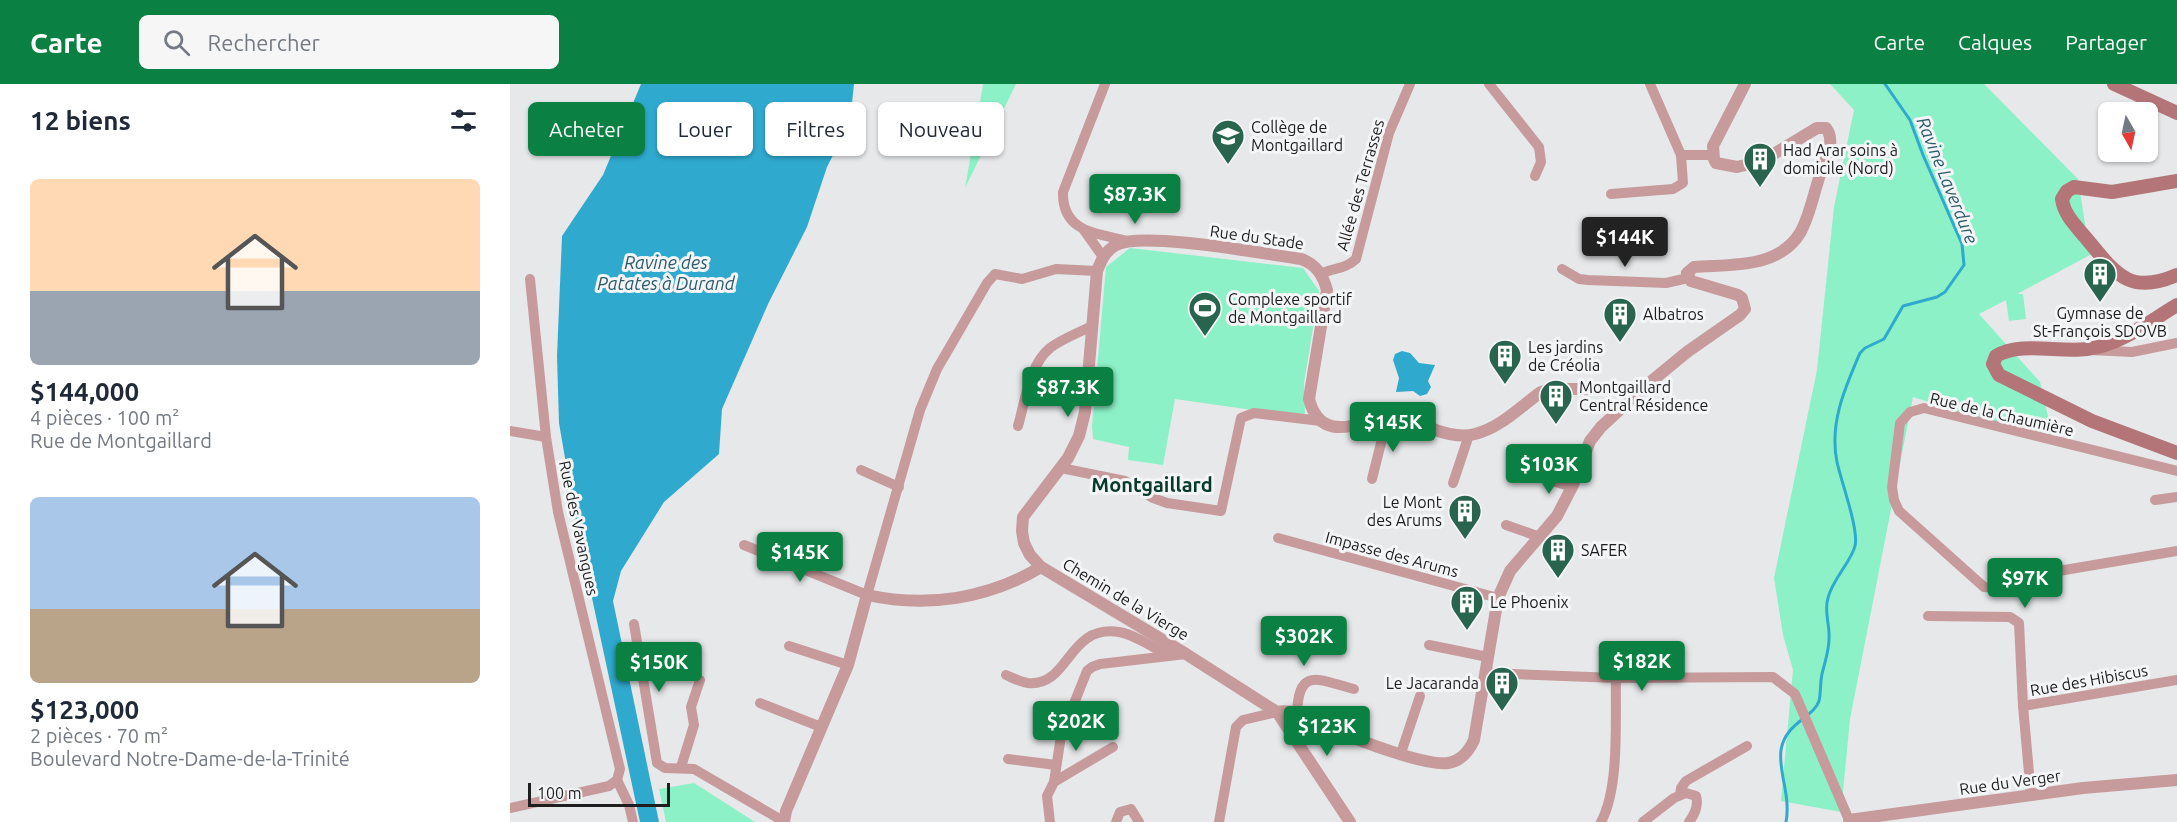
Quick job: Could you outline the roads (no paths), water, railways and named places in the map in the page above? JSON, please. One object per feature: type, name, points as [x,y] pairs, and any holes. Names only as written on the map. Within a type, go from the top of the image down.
[{"type":"main road","points":[[2114,84],[2177,113]]},
{"type":"main road","points":[[2177,181],[2136,190],[2112,192],[2074,187],[2067,191],[2062,199],[2067,215],[2114,272],[2126,280],[2148,285],[2177,275]]},
{"type":"main road","points":[[2177,305],[2111,343],[2088,350],[2011,349],[1996,356],[1993,364],[1999,375],[2092,421],[2177,453]]},
{"type":"street","points":[[1103,257],[1084,230],[1069,219],[1064,207],[1063,192],[1105,84]]},
{"type":"street","name":"Allée des Terrasses","points":[[1321,274],[1347,267],[1356,259],[1389,133],[1410,84]]},
{"type":"street","points":[[1489,84],[1539,147],[1542,162],[1535,176]]},
{"type":"street","points":[[1611,194],[1673,189],[1682,186],[1684,180],[1681,155],[1650,84]]},
{"type":"street","points":[[1688,278],[1687,273],[1694,267],[1768,260],[1791,244],[1801,232],[1827,158],[1830,138],[1826,128],[1817,128],[1762,161],[1737,167],[1716,163],[1713,146],[1745,84]]},
{"type":"street","points":[[1681,155],[1713,155]]},
{"type":"street","points":[[1084,230],[1127,241]]},
{"type":"street","name":"Rue du Stade","points":[[1127,241],[1144,239],[1301,259],[1309,262],[1321,274]]},
{"type":"street","points":[[1041,567],[1030,555],[1024,543],[1023,517],[1061,468],[1079,436],[1084,412],[1097,271],[1103,257],[1117,245],[1127,241]]},
{"type":"street","points":[[634,624],[657,763],[665,768],[681,767],[705,774],[783,821],[848,665],[920,410],[937,369],[976,299],[995,274],[1022,279],[1056,269],[1097,271]]},
{"type":"street","points":[[1219,822],[1236,727],[1243,720],[1277,712],[1297,713],[1342,733],[1401,753],[1448,763],[1463,757],[1474,740],[1498,598],[1510,571],[1557,516],[1595,434],[1642,389],[1745,309],[1743,298],[1738,295],[1691,281],[1688,278],[1666,283],[1588,280],[1579,279],[1562,269]]},
{"type":"street","points":[[1321,274],[1327,290],[1327,298],[1309,399],[1315,415],[1329,426],[1341,427],[1409,417],[1438,431],[1469,435],[1491,428],[1541,392],[1549,389],[1642,389]]},
{"type":"street","name":"Rue des Vavangues","points":[[530,279],[546,437],[558,512],[620,769],[617,780],[629,805],[633,822]]},
{"type":"street","points":[[1018,426],[1033,376],[1045,352],[1092,326]]},
{"type":"street","points":[[2088,350],[2132,352],[2177,343]]},
{"type":"street","name":"Rue de la Chaumière","points":[[2177,471],[1924,408],[1910,412],[1900,423],[1892,487],[1899,511],[1984,587],[2002,588],[2041,574],[2177,551]]},
{"type":"street","points":[[1061,468],[1125,482],[1167,503],[1221,511],[1241,418],[1254,413],[1321,421]]},
{"type":"street","points":[[1372,479],[1387,419]]},
{"type":"street","points":[[510,431],[546,437]]},
{"type":"street","points":[[1453,483],[1469,435]]},
{"type":"street","points":[[861,470],[899,487]]},
{"type":"street","points":[[1533,475],[1572,487]]},
{"type":"street","points":[[2155,501],[2177,497]]},
{"type":"street","points":[[1506,525],[1540,537]]},
{"type":"street","name":"Impasse des Arums","points":[[1278,538],[1498,598]]},
{"type":"street","points":[[744,545],[867,595]]},
{"type":"street","name":"Chemin de la Vierge","points":[[867,595],[913,602],[953,599],[1022,579],[1041,567],[1277,712]]},
{"type":"street","points":[[1928,616],[2010,617],[2016,620],[2019,623],[2023,706]]},
{"type":"street","points":[[1006,675],[1025,682],[1046,680],[1070,658],[1075,647],[1083,640],[1098,634],[1116,632],[1127,634],[1170,656]]},
{"type":"street","points":[[789,645],[848,665]]},
{"type":"street","points":[[1429,645],[1488,657]]},
{"type":"street","points":[[1050,822],[1047,796],[1054,782],[1065,721],[1087,672],[1092,667],[1186,654]]},
{"type":"street","points":[[1485,673],[1616,678],[1773,677],[1795,694],[1811,727],[1849,821]]},
{"type":"street","points":[[1601,822],[1610,798],[1612,781],[1616,678]]},
{"type":"street","points":[[681,767],[694,725],[691,707],[700,680]]},
{"type":"street","points":[[1297,713],[1298,692],[1302,684],[1318,680],[1354,689]]},
{"type":"street","name":"Rue des Hibiscus","points":[[2031,795],[2023,706],[2177,680]]},
{"type":"street","points":[[1401,753],[1420,696]]},
{"type":"street","points":[[760,703],[821,727]]},
{"type":"street","points":[[1277,712],[1350,822]]},
{"type":"street","points":[[1680,795],[1681,788],[1686,781],[1747,746]]},
{"type":"street","points":[[1054,782],[1113,747]]},
{"type":"street","points":[[1008,759],[1056,765]]},
{"type":"street","points":[[510,808],[609,786],[617,780]]},
{"type":"street","name":"Rue du Verger","points":[[1849,821],[2031,795],[2177,780]]},
{"type":"street","points":[[1642,822],[1680,795],[1692,794],[1698,801],[1689,822]]},
{"type":"street","points":[[1116,822],[1119,812],[1131,809],[1138,822]]},
{"type":"water","name":"Ravine des Patates à Durand","points":[[641,84],[854,84],[852,102],[765,102],[765,156],[833,156],[807,227],[768,304],[722,409],[719,454],[664,502],[621,571],[613,601],[659,822],[640,822],[577,528],[559,423],[557,356],[562,236],[603,175],[611,156],[645,156],[645,102],[633,102]]},
{"type":"water","points":[[1402,351],[1410,353],[1419,363],[1435,365],[1428,381],[1431,387],[1427,394],[1420,396],[1413,391],[1396,392],[1399,378],[1393,360],[1395,354]]},
{"type":"waterway","name":"Ravine Laverdure","points":[[1786,822],[1787,802],[1781,767],[1781,750],[1788,733],[1812,712],[1819,701],[1821,677],[1829,645],[1827,602],[1830,591],[1855,546],[1854,528],[1835,448],[1837,420],[1844,393],[1860,353],[1884,339],[1903,306],[1937,297],[1945,292],[1964,265],[1962,244],[1910,120],[1885,84]]},
{"type":"place","name":"Collège de Montgaillard","points":[[1228,165]]},
{"type":"place","name":"Had Arar soins à domicile (Nord)","points":[[1760,188]]},
{"type":"place","name":"Gymnase de St-François SDOVB","points":[[2100,303]]},
{"type":"place","name":"Complexe sportif de Montgaillard","points":[[1205,337]]},
{"type":"place","name":"Albatros","points":[[1620,343]]},
{"type":"place","name":"Les jardins de Créolia","points":[[1505,385]]},
{"type":"place","name":"Montgaillard Central Résidence","points":[[1556,425]]},
{"type":"place","name":"Le Mont des Arums","points":[[1465,540]]},
{"type":"place","name":"SAFER","points":[[1558,579]]},
{"type":"place","name":"Le Phoenix","points":[[1467,631]]},
{"type":"place","name":"Le Jacaranda","points":[[1502,712]]},
{"type":"district","name":"Montgaillard","points":[[1152,484]]}]
